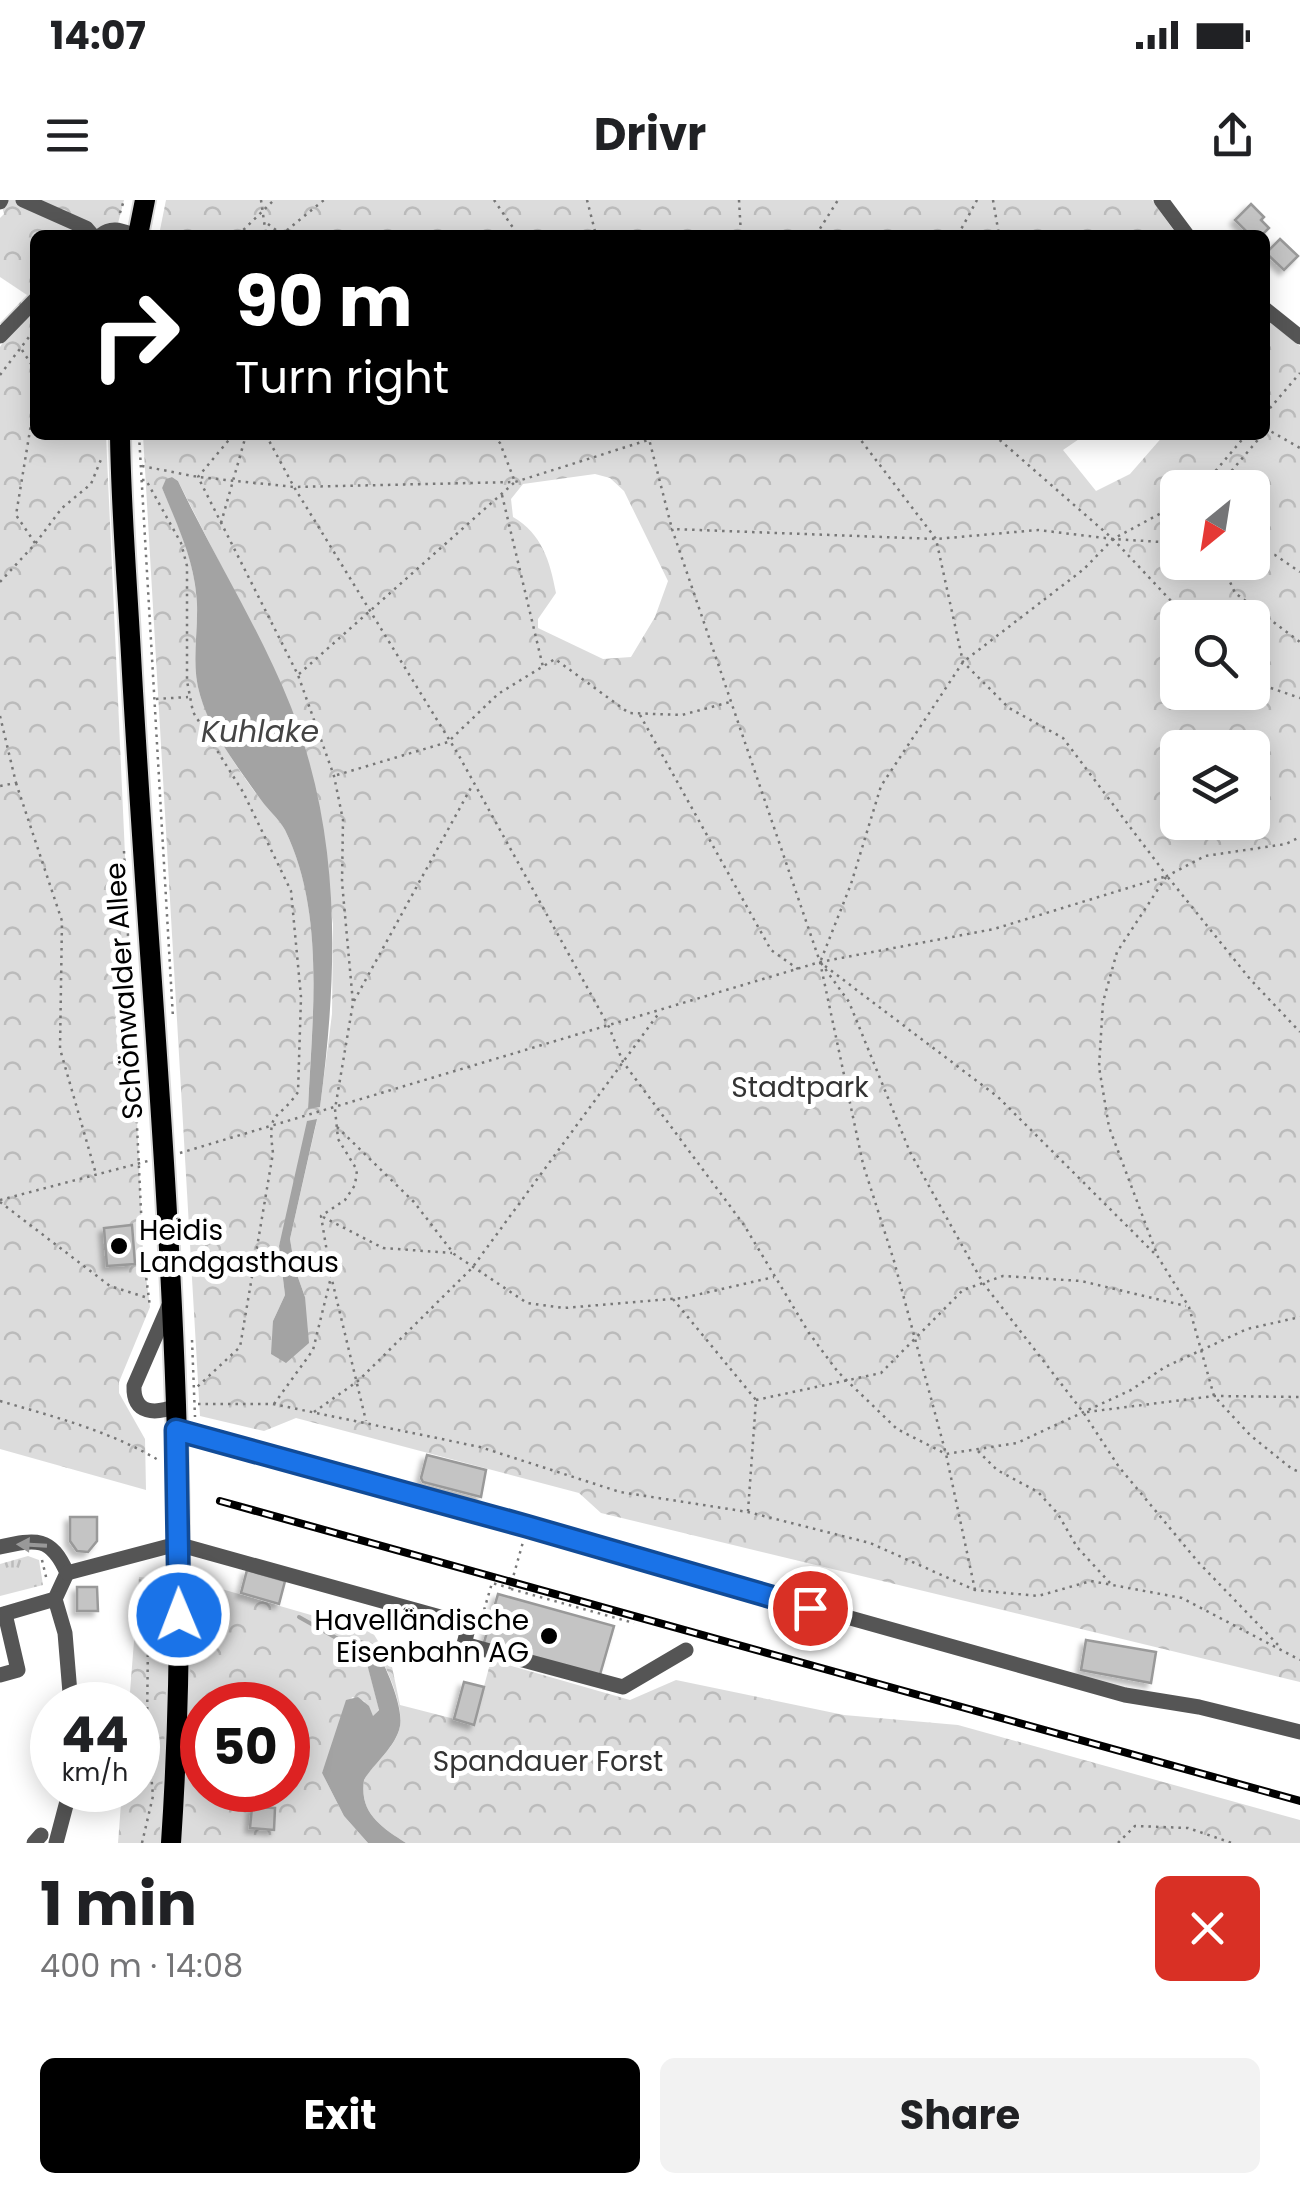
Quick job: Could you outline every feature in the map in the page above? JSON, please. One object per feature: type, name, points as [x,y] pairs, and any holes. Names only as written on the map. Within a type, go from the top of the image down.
[{"type":"main road","points":[[137,230],[145,200]]},
{"type":"main road","name":"Schönwalder Allee","points":[[119,440],[114,466],[172,1299],[176,1406],[177,1754],[171,1843]]},
{"type":"street","points":[[23,200],[88,230]]},
{"type":"street","points":[[1161,200],[1183,230]]},
{"type":"street","points":[[0,336],[30,305]]},
{"type":"street","points":[[1270,313],[1300,337]]},
{"type":"street","points":[[172,1299],[134,1386],[134,1396],[150,1412],[176,1406]]},
{"type":"street","points":[[176,1430],[1109,1691],[1300,1732]]},
{"type":"street","points":[[0,1548],[32,1542],[48,1545],[60,1556],[67,1573]]},
{"type":"street","points":[[0,1675],[18,1670],[2,1614],[50,1594],[67,1573],[177,1544],[469,1625],[464,1644],[622,1687],[686,1650]]},
{"type":"street","points":[[50,1594],[66,1633],[69,1682]]},
{"type":"street","points":[[44,1840],[59,1812]]},
{"type":"path","points":[[261,200],[266,230]]},
{"type":"path","points":[[244,230],[274,200]]},
{"type":"path","points":[[288,230],[324,200]]},
{"type":"path","points":[[494,200],[515,230]]},
{"type":"path","points":[[587,200],[595,230]]},
{"type":"path","points":[[739,200],[741,230]]},
{"type":"path","points":[[819,230],[838,200]]},
{"type":"path","points":[[961,230],[977,200]]},
{"type":"path","points":[[993,200],[998,230]]},
{"type":"path","points":[[266,223],[275,230]]},
{"type":"path","points":[[0,375],[30,336]]},
{"type":"path","points":[[20,348],[30,363]]},
{"type":"path","points":[[1270,408],[1300,373]]},
{"type":"path","points":[[30,430],[16,515],[36,544]]},
{"type":"path","points":[[1270,434],[1300,448]]},
{"type":"path","points":[[198,477],[229,440]]},
{"type":"path","points":[[220,524],[245,440]]},
{"type":"path","points":[[269,440],[474,782],[609,1027],[623,1062],[744,1225],[809,1334],[848,1382],[897,1430],[946,1454],[1016,1444],[1247,1329],[1300,1317]]},
{"type":"path","points":[[497,440],[515,482]]},
{"type":"path","points":[[0,582],[36,544],[62,508],[91,484],[106,446],[114,466],[145,466],[198,477],[294,487],[515,482],[639,440]]},
{"type":"path","points":[[649,440],[672,529],[820,962],[863,1164],[894,1260],[946,1454],[975,1590]]},
{"type":"path","points":[[861,440],[936,538],[963,662],[1010,708],[1062,738],[1250,980],[1300,1032]]},
{"type":"path","points":[[1002,440],[1114,539],[1170,600]]},
{"type":"path","points":[[1216,470],[1242,440]]},
{"type":"path","points":[[1233,470],[1257,440]]},
{"type":"path","points":[[198,477],[298,675],[334,776],[343,820],[342,882],[353,1002],[336,1126],[338,1139],[357,1170],[355,1185],[344,1200],[321,1216]]},
{"type":"path","points":[[142,480],[146,480],[170,522],[187,566],[189,698],[203,730],[261,824],[291,891],[301,996],[298,1092],[278,1110],[270,1128],[273,1153],[240,1347],[194,1388]]},
{"type":"path","points":[[298,675],[515,482]]},
{"type":"path","points":[[502,494],[543,666]]},
{"type":"path","points":[[820,962],[851,884],[881,786],[963,662],[1084,569],[1114,539],[1160,514]]},
{"type":"path","points":[[672,529],[936,538],[1038,530],[1160,542]]},
{"type":"path","points":[[1270,555],[1300,572]]},
{"type":"path","points":[[1229,580],[1235,594],[1300,642]]},
{"type":"path","points":[[334,776],[448,742],[498,694],[556,659],[629,713],[682,715],[732,701]]},
{"type":"path","points":[[1270,688],[1300,698]]},
{"type":"path","points":[[154,699],[189,698]]},
{"type":"path","points":[[640,713],[771,950],[798,969]]},
{"type":"path","points":[[0,716],[16,783],[62,921],[60,1049],[96,1174]]},
{"type":"path","points":[[353,1002],[474,782]]},
{"type":"path","points":[[0,786],[16,783]]},
{"type":"path","points":[[0,1201],[336,1109],[820,962],[994,929],[1167,876],[1205,856],[1286,844],[1300,836]]},
{"type":"path","points":[[124,845],[143,1253],[150,1308]]},
{"type":"path","points":[[1167,876],[1117,952],[1103,1002],[1099,1068],[1109,1127],[1158,1256],[1189,1306],[1214,1396],[1250,1435],[1300,1472]]},
{"type":"path","points":[[820,962],[998,1097],[1158,1256]]},
{"type":"path","points":[[820,962],[849,1002],[910,1152],[983,1284],[1083,1412],[1130,1481],[1199,1563],[1285,1652]]},
{"type":"path","points":[[314,1412],[358,1381],[472,1268],[660,1011]]},
{"type":"path","points":[[336,1126],[414,1202],[454,1254],[526,1303],[564,1308],[673,1299],[774,1277]]},
{"type":"path","points":[[0,1201],[110,1286],[149,1299]]},
{"type":"path","points":[[321,1216],[383,1248],[454,1254]]},
{"type":"path","points":[[321,1216],[331,1276],[366,1422]]},
{"type":"path","points":[[274,1404],[314,1350],[331,1276]]},
{"type":"path","points":[[756,1400],[881,1373],[962,1290],[1003,1276],[1081,1281],[1189,1306]]},
{"type":"path","points":[[673,1299],[756,1400],[748,1512]]},
{"type":"path","points":[[1083,1412],[1214,1396],[1300,1397]]},
{"type":"path","points":[[0,1401],[88,1427],[135,1446],[161,1462]]},
{"type":"path","points":[[176,1406],[274,1404],[480,1447],[620,1492],[748,1512],[870,1543],[975,1590],[1038,1596],[1091,1581],[1182,1598],[1300,1660]]},
{"type":"path","points":[[976,1449],[997,1470],[1038,1492],[1058,1514],[1077,1547],[1112,1585]]},
{"type":"path","points":[[510,1588],[526,1526]]},
{"type":"path","points":[[42,1561],[50,1594]]},
{"type":"path","points":[[142,1843],[153,1796],[147,1728],[148,1638],[153,1593],[164,1572]]},
{"type":"path","points":[[474,1646],[492,1584],[634,1623]]},
{"type":"path","points":[[1118,1843],[1136,1826],[1188,1828],[1232,1843]]},
{"type":"green space","points":[[0,200],[124,200],[116,230],[30,230],[30,440],[106,440],[143,1253],[150,1307],[119,1382],[119,1393],[145,1439],[146,1490],[0,1449],[0,347],[8,334],[0,323],[27,295],[0,277],[0,218],[4,214]]},
{"type":"green space","points":[[166,200],[1152,200],[1173,230],[160,230]]},
{"type":"green space","name":"Stadtpark","points":[[1270,323],[1300,346],[1300,1682],[601,1513],[579,1493],[296,1418],[264,1431],[200,1416],[143,440],[1078,440],[1063,450],[1096,491],[1130,474],[1160,440],[1270,440]],"holes":[[[595,474],[610,478],[624,491],[668,581],[655,617],[631,657],[603,659],[538,628],[538,619],[556,593],[554,581],[538,540],[513,517],[511,499],[523,484]],[[172,477],[178,481],[276,674],[308,762],[333,924],[332,1014],[320,1107],[308,1108],[313,967],[306,896],[298,862],[283,826],[228,753],[200,695],[193,574],[162,488]],[[317,1120],[290,1239],[305,1297],[273,1321],[285,1295],[279,1246]]]},
{"type":"green space","points":[[28,1556],[39,1560],[43,1585],[0,1596],[0,1564]]},
{"type":"green space","name":"Spandauer Forst","points":[[139,1577],[201,1583],[373,1633],[391,1662],[400,1705],[474,1724],[491,1660],[630,1700],[676,1680],[844,1715],[958,1725],[1300,1820],[1300,1843],[406,1843],[374,1818],[363,1792],[364,1780],[394,1741],[400,1726],[392,1683],[372,1643],[366,1659],[379,1709],[373,1717],[364,1701],[352,1697],[322,1773],[344,1816],[368,1843],[118,1843],[120,1812],[160,1812],[160,1682],[131,1682]]},
{"type":"water","name":"Kuhlake","points":[[166,479],[178,481],[279,678],[308,756],[320,805],[332,955],[320,1107],[308,1109],[313,967],[306,896],[285,830],[226,750],[200,695],[193,573],[162,488]]},
{"type":"water","points":[[317,1119],[290,1239],[305,1297],[309,1343],[286,1363],[271,1354],[273,1321],[285,1295],[279,1246],[307,1121]]},
{"type":"water","points":[[348,1637],[372,1643],[396,1695],[398,1734],[364,1780],[363,1792],[374,1818],[406,1843],[368,1843],[344,1816],[322,1773],[346,1700],[358,1697],[369,1706],[373,1716],[379,1710],[366,1660],[343,1649]]},
{"type":"building","points":[[1251,204],[1269,228],[1245,230],[1235,220]]},
{"type":"building","points":[[1280,239],[1298,256],[1284,270],[1270,257],[1270,249]]},
{"type":"building","name":"Heidis Landgasthaus","points":[[132,1225],[135,1264],[107,1266],[104,1228]]},
{"type":"building","points":[[427,1455],[486,1470],[481,1497],[423,1482]]},
{"type":"building","points":[[70,1517],[97,1517],[97,1541],[88,1552],[77,1551],[70,1541]]},
{"type":"building","points":[[247,1570],[285,1581],[279,1604],[241,1593]]},
{"type":"building","points":[[77,1587],[97,1587],[98,1611],[77,1611]]},
{"type":"building","name":"Havelländische Eisenbahn AG","points":[[498,1594],[614,1626],[599,1678],[483,1646]]},
{"type":"building","points":[[1086,1640],[1156,1652],[1151,1683],[1081,1670]]},
{"type":"building","points":[[464,1682],[484,1687],[474,1725],[454,1719]]},
{"type":"building","points":[[252,1812],[275,1812],[274,1830],[250,1828]]},
{"type":"waterway","name":"Kuhlake","points":[[299,1617],[347,1644]]},
{"type":"railway","points":[[220,1501],[1300,1801]]},
{"type":"place","name":"Heidis Landgasthaus","points":[[119,1246]]},
{"type":"place","name":"Havelländische Eisenbahn AG","points":[[549,1636]]},
{"type":"route","points":[[179,1615],[176,1430],[810,1608]]}]
